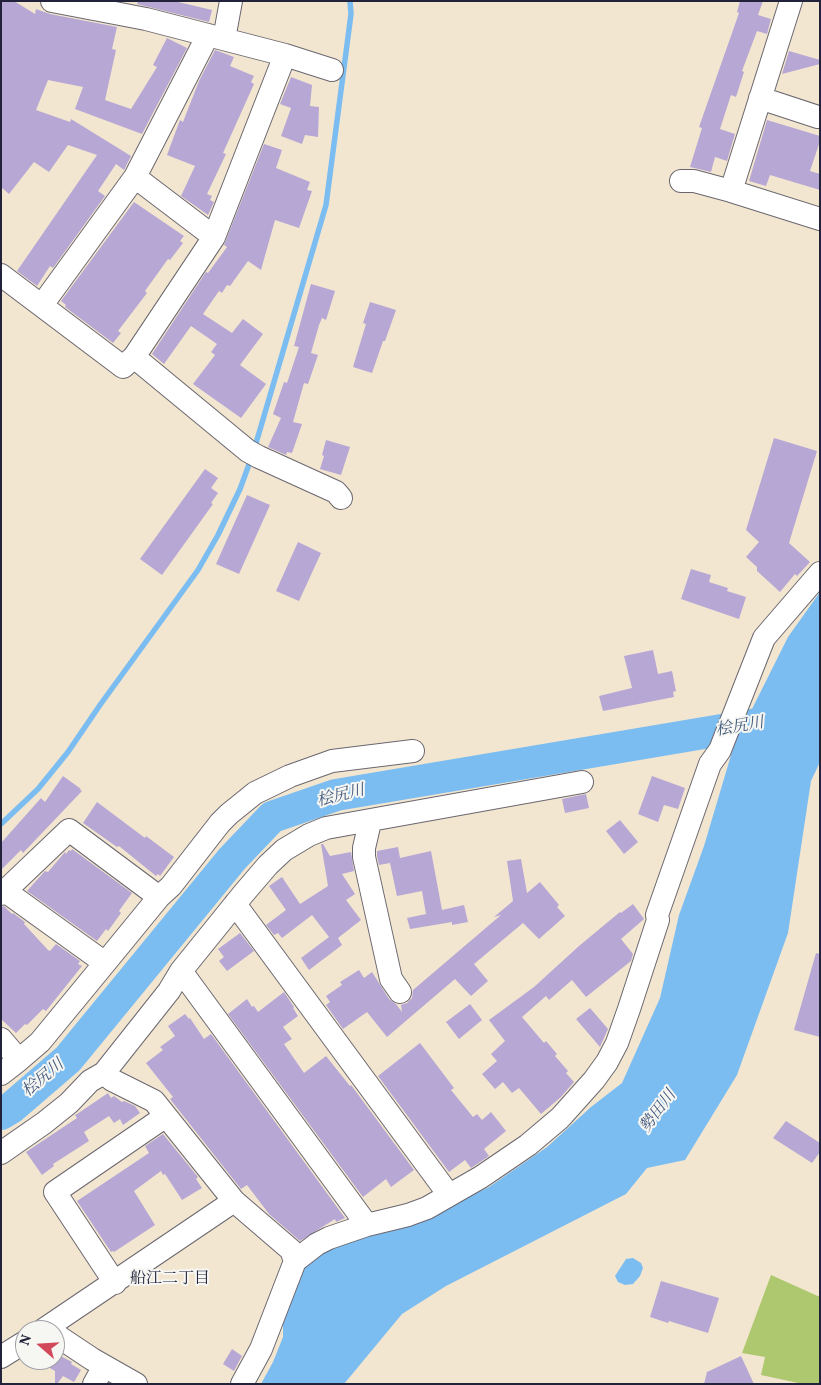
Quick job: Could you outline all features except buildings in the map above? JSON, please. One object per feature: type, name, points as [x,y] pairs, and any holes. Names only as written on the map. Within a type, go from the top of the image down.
[{"type":"street","points":[[52,1],[146,19],[285,55],[332,70]]},
{"type":"street","points":[[42,305],[135,177],[216,37],[231,1]]},
{"type":"street","points":[[731,191],[791,1]]},
{"type":"street","points":[[1,275],[123,366],[134,357],[214,237],[285,55]]},
{"type":"street","points":[[760,98],[818,117]]},
{"type":"street","points":[[135,177],[214,237]]},
{"type":"street","points":[[680,181],[694,181],[731,191],[820,219]]},
{"type":"street","points":[[134,357],[253,454],[336,492],[341,498]]},
{"type":"street","points":[[242,1384],[261,1349],[295,1261],[317,1244],[329,1238],[426,1208],[481,1176],[528,1146],[560,1118],[594,1080],[607,1062],[617,1042],[629,1009],[658,920],[657,915],[710,764],[720,750],[764,638],[820,573]]},
{"type":"street","points":[[1,1074],[40,1042],[159,897],[171,886],[220,823],[255,793],[290,776],[332,762],[413,751]]},
{"type":"street","points":[[1,1153],[44,1123],[69,1103],[90,1081],[104,1073],[169,991],[181,971],[235,904],[268,865],[284,850],[309,835],[322,830],[582,782]]},
{"type":"street","points":[[370,822],[364,848],[364,857],[391,979],[400,992]]},
{"type":"street","points":[[105,963],[3,893],[69,830],[159,897]]},
{"type":"street","points":[[322,830],[364,848]]},
{"type":"street","points":[[235,904],[449,1195]]},
{"type":"street","points":[[181,971],[367,1225]]},
{"type":"street","points":[[1,1039],[19,1060]]},
{"type":"street","points":[[104,1073],[112,1080],[154,1101],[234,1201],[291,1250],[295,1261]]},
{"type":"street","points":[[114,1283],[55,1192],[166,1116]]},
{"type":"street","points":[[63,1320],[234,1201]]},
{"type":"street","points":[[65,1344],[99,1375],[136,1384]]},
{"type":"street","points":[[1,1357],[15,1348]]},
{"type":"green space","points":[[771,1275],[820,1297],[820,1384],[803,1384],[761,1375],[765,1357],[742,1353]]},
{"type":"water","name":"勢田川","points":[[820,592],[820,762],[811,781],[788,933],[737,1075],[685,1160],[647,1168],[626,1194],[446,1286],[402,1314],[344,1384],[261,1384],[273,1362],[283,1337],[283,1312],[300,1272],[311,1260],[334,1245],[371,1234],[405,1227],[489,1187],[547,1147],[591,1107],[622,1083],[660,998],[679,915],[704,846],[734,745],[788,637]]},
{"type":"water","points":[[633,1258],[641,1263],[643,1268],[640,1276],[633,1284],[625,1285],[618,1282],[615,1276],[626,1259]]},
{"type":"waterway","points":[[254,450],[326,205],[351,14],[350,1]]},
{"type":"waterway","points":[[1,824],[38,789],[68,752],[198,570],[218,535],[240,489],[251,459]]},
{"type":"waterway","name":"桧尻川","points":[[1,1114],[11,1108],[68,1059],[232,859],[272,817],[336,795],[787,719]]},
{"type":"district","name":"船江二丁目","points":[[170,1280]]}]
